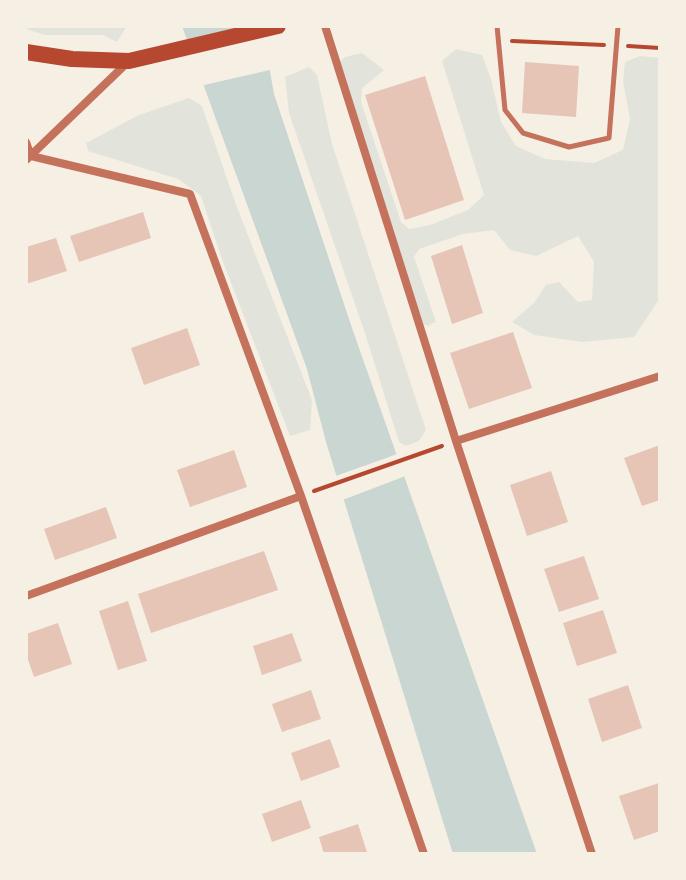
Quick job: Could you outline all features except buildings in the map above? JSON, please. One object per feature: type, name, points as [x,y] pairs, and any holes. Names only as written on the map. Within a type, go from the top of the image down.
[{"type":"main road","points":[[26,52],[72,59],[129,61],[278,26]]},
{"type":"street","points":[[325,26],[456,441],[592,854]]},
{"type":"street","points":[[29,158],[129,61]]},
{"type":"street","points":[[26,142],[29,158]]},
{"type":"street","points":[[29,158],[190,194],[301,496],[424,854]]},
{"type":"street","points":[[456,441],[660,376]]},
{"type":"street","points":[[26,596],[301,496]]},
{"type":"lane","points":[[497,26],[505,110],[523,133],[569,147],[609,138],[618,26]]},
{"type":"path","points":[[498,40],[660,48]]},
{"type":"path","points":[[301,496],[456,441]]},
{"type":"shaded area","points":[[26,26],[127,26],[117,42],[103,35],[45,35],[26,29]]},
{"type":"shaded area","points":[[182,26],[262,26],[274,94],[352,328],[537,854],[453,854],[326,442],[307,369]]},
{"type":"shaded area","points":[[456,49],[482,55],[501,122],[516,146],[545,159],[594,163],[623,150],[630,119],[623,81],[625,62],[640,56],[660,58],[660,298],[634,337],[582,342],[534,335],[512,322],[534,303],[546,285],[559,282],[578,302],[592,300],[594,262],[578,236],[536,256],[510,250],[494,230],[463,234],[419,249],[414,257],[436,322],[428,326],[423,324],[338,63],[345,57],[362,53],[384,70],[362,88],[361,102],[401,222],[409,229],[430,225],[468,210],[484,195],[442,61]]},
{"type":"shaded area","points":[[309,67],[317,75],[332,144],[426,430],[419,441],[406,446],[399,442],[289,113],[285,77]]},
{"type":"shaded area","points":[[189,98],[202,106],[235,202],[312,400],[310,430],[290,436],[201,196],[178,179],[88,151],[86,143],[139,115]]},
{"type":"pier","points":[[267,27],[274,69],[200,86],[184,44]]},
{"type":"pier","points":[[400,453],[408,475],[340,501],[333,477]]}]
